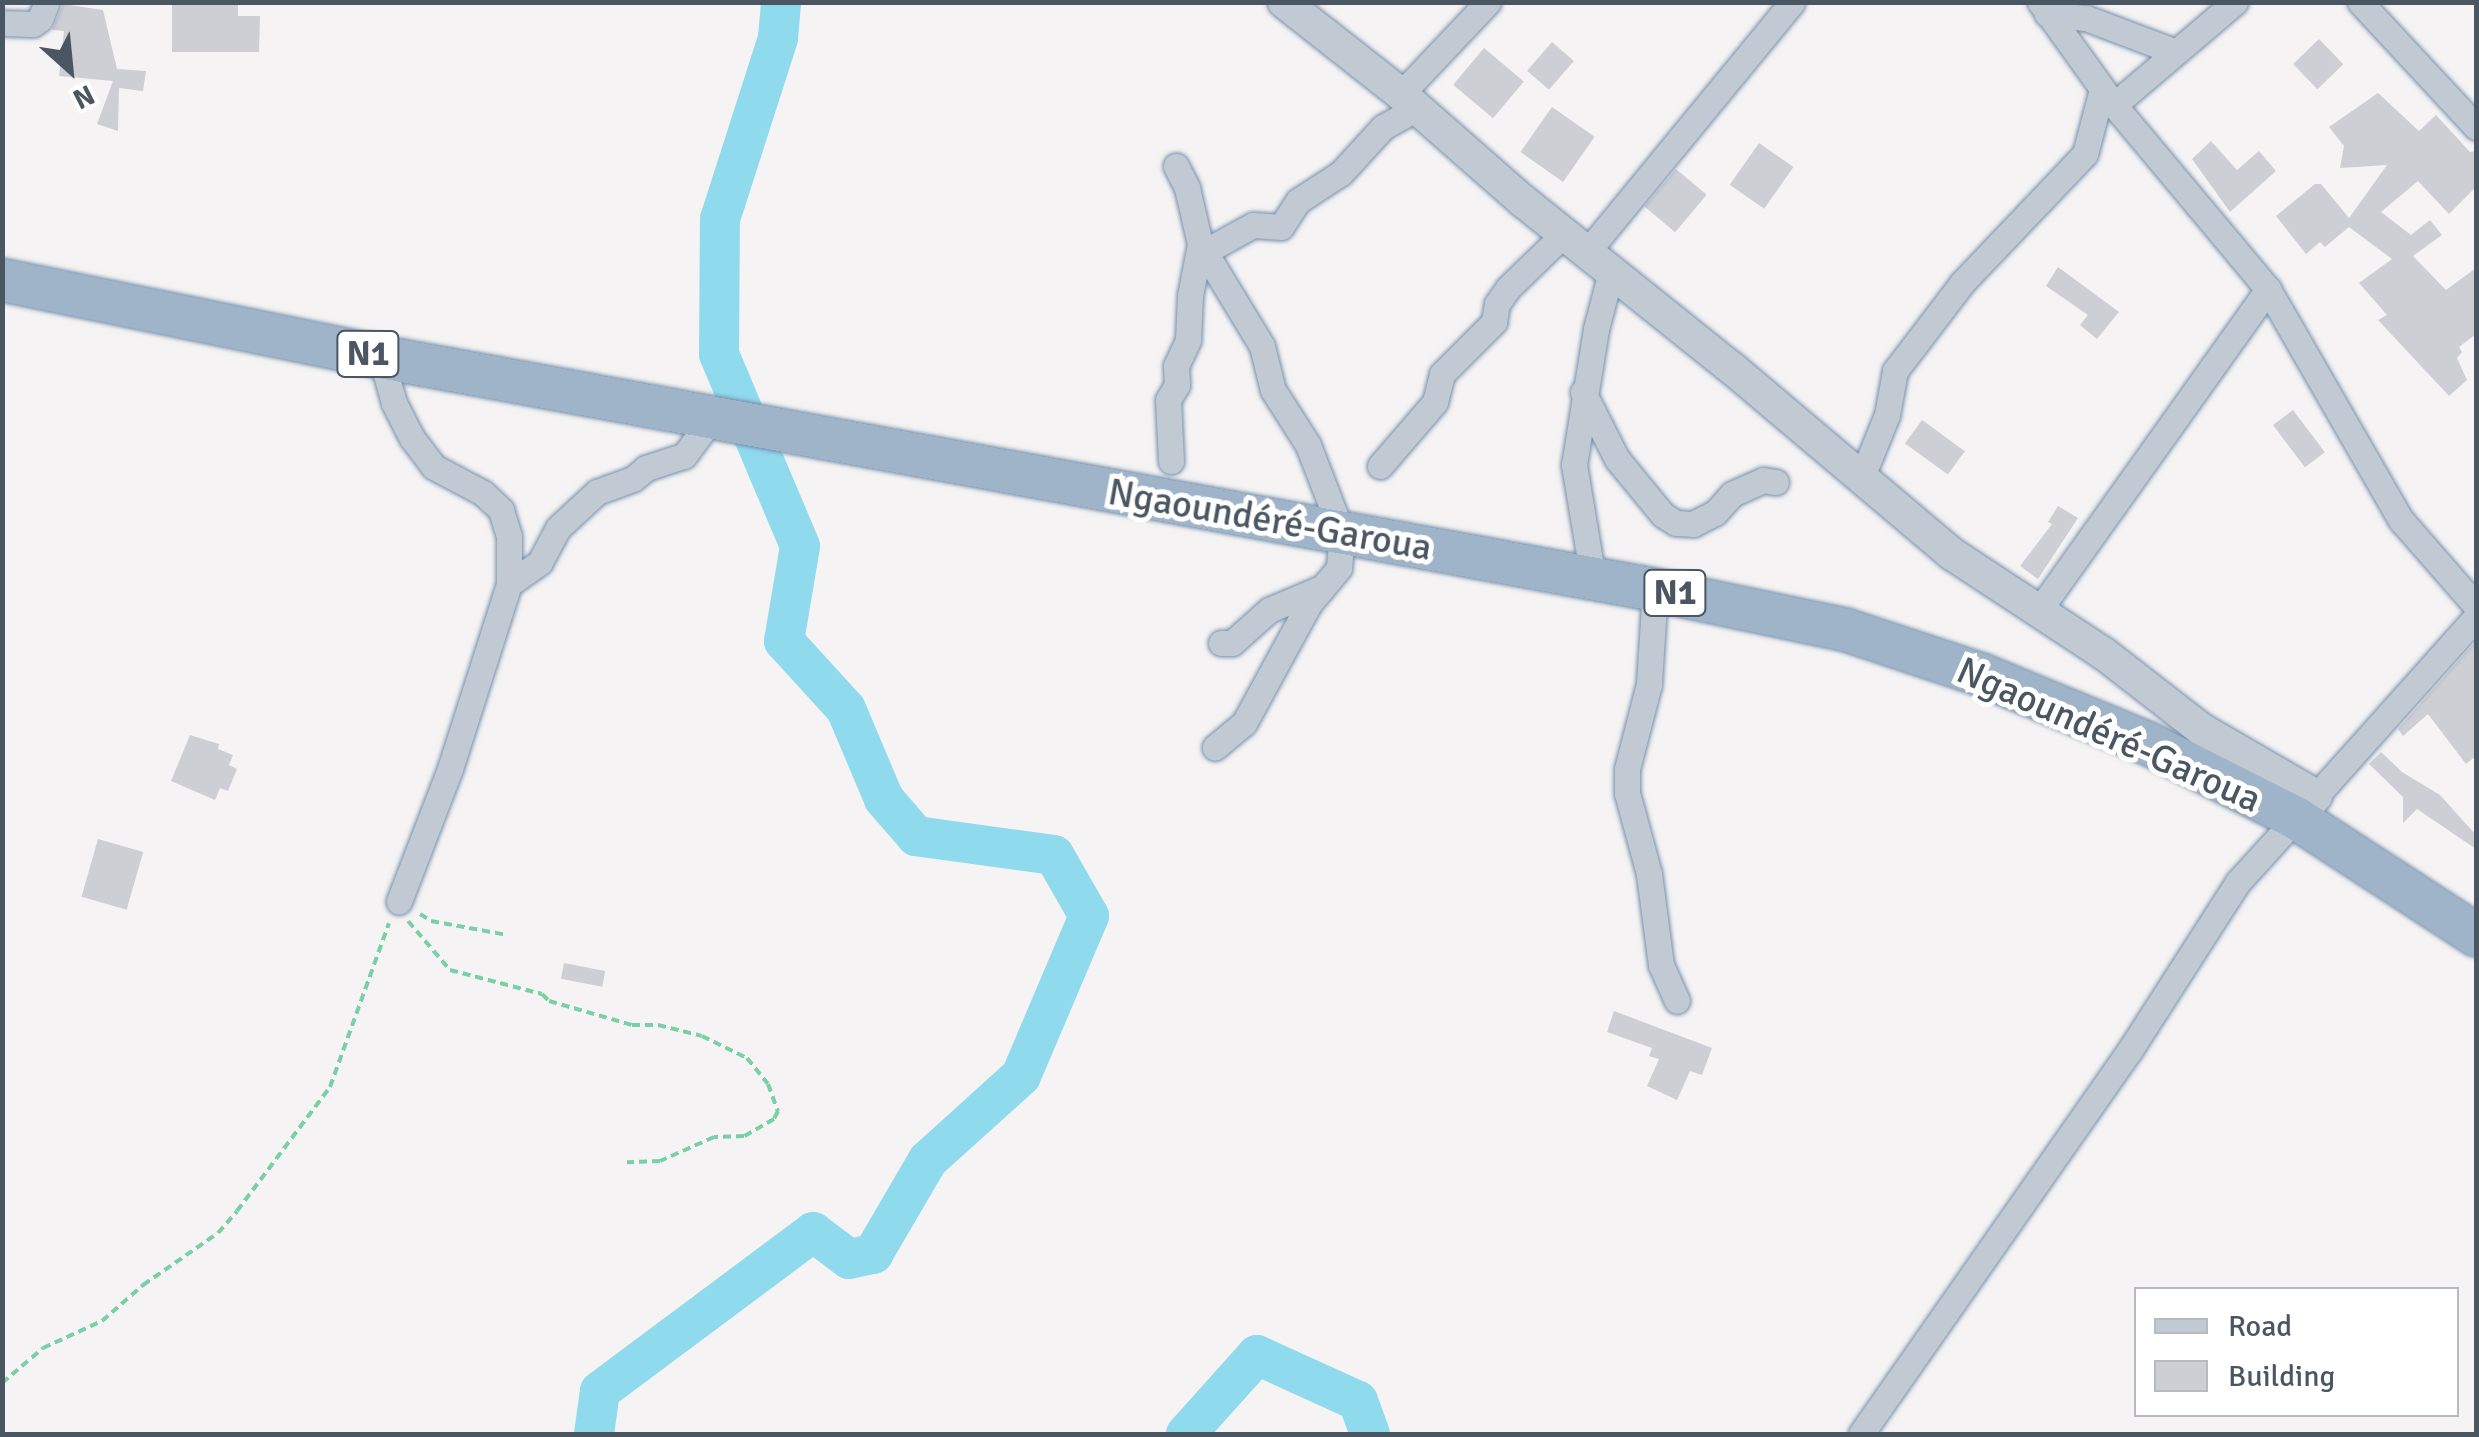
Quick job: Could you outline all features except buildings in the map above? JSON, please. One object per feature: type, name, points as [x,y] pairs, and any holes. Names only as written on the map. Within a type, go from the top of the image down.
[{"type":"highway","name":"Ngaoundéré-Garoua","points":[[2,280],[811,438],[1593,578],[1846,630],[1982,675],[2306,808],[2476,934]]},
{"type":"street","points":[[2,23],[32,24],[40,19],[46,2]]},
{"type":"street","points":[[1284,2],[1409,101],[1952,554],[2038,614],[2103,653],[2306,808]]},
{"type":"street","points":[[1203,248],[1253,225],[1281,227],[1298,202],[1340,173],[1409,101],[1488,2]]},
{"type":"street","points":[[1380,466],[1435,402],[1442,374],[1494,322],[1497,304],[1508,288],[1587,253],[1792,2]]},
{"type":"street","points":[[1861,479],[1887,416],[1895,370],[1962,283],[2085,154],[2108,97],[2176,52],[2235,2]]},
{"type":"street","points":[[2360,2],[2476,127]]},
{"type":"street","points":[[2044,8],[2086,18],[2176,52]]},
{"type":"street","points":[[2044,8],[2108,97],[2268,288],[2400,520],[2476,606]]},
{"type":"street","points":[[1176,166],[1187,188],[1203,248],[1262,346],[1273,390],[1308,445],[1342,532],[1338,568],[1320,588],[1244,723],[1216,747]]},
{"type":"street","points":[[1171,462],[1168,400],[1177,385],[1176,366],[1188,340],[1190,296],[1203,248]]},
{"type":"street","points":[[1587,253],[1584,392],[1574,465],[1593,578]]},
{"type":"street","points":[[2038,614],[2268,288]]},
{"type":"street","points":[[381,356],[394,404],[423,453],[434,467],[483,493],[500,510],[509,536],[510,584],[450,769],[398,903]]},
{"type":"street","points":[[1584,392],[1616,458],[1663,515],[1676,524],[1693,524],[1715,513],[1732,494],[1763,480],[1776,482]]},
{"type":"street","points":[[510,584],[540,562],[558,528],[597,492],[633,479],[646,468],[684,456],[724,420]]},
{"type":"street","points":[[1220,643],[1232,642],[1269,610],[1320,588]]},
{"type":"street","points":[[1655,590],[1649,684],[1627,769],[1628,793],[1649,874],[1661,965],[1677,1001]]},
{"type":"street","points":[[1861,1434],[2130,1050],[2238,882],[2476,618]]},
{"type":"path","points":[[398,903],[431,922],[507,935]]},
{"type":"path","points":[[398,903],[442,966],[450,970],[542,994],[549,1001],[632,1026],[658,1025],[702,1036],[747,1058],[768,1084],[778,1111],[774,1119],[744,1136],[714,1136],[660,1160],[627,1162]]},
{"type":"path","points":[[2,1383],[43,1348],[102,1321],[143,1285],[218,1233],[237,1211],[330,1086],[398,903]]},
{"type":"waterway","points":[[594,1434],[600,1391],[813,1232],[849,1259],[873,1254],[928,1160],[1021,1076],[1089,916],[1054,855],[916,836],[884,799],[846,709],[784,641],[800,546],[719,354],[720,219],[778,38],[781,2]]},
{"type":"waterway","points":[[1186,1434],[1257,1355],[1358,1401],[1370,1434]]}]
